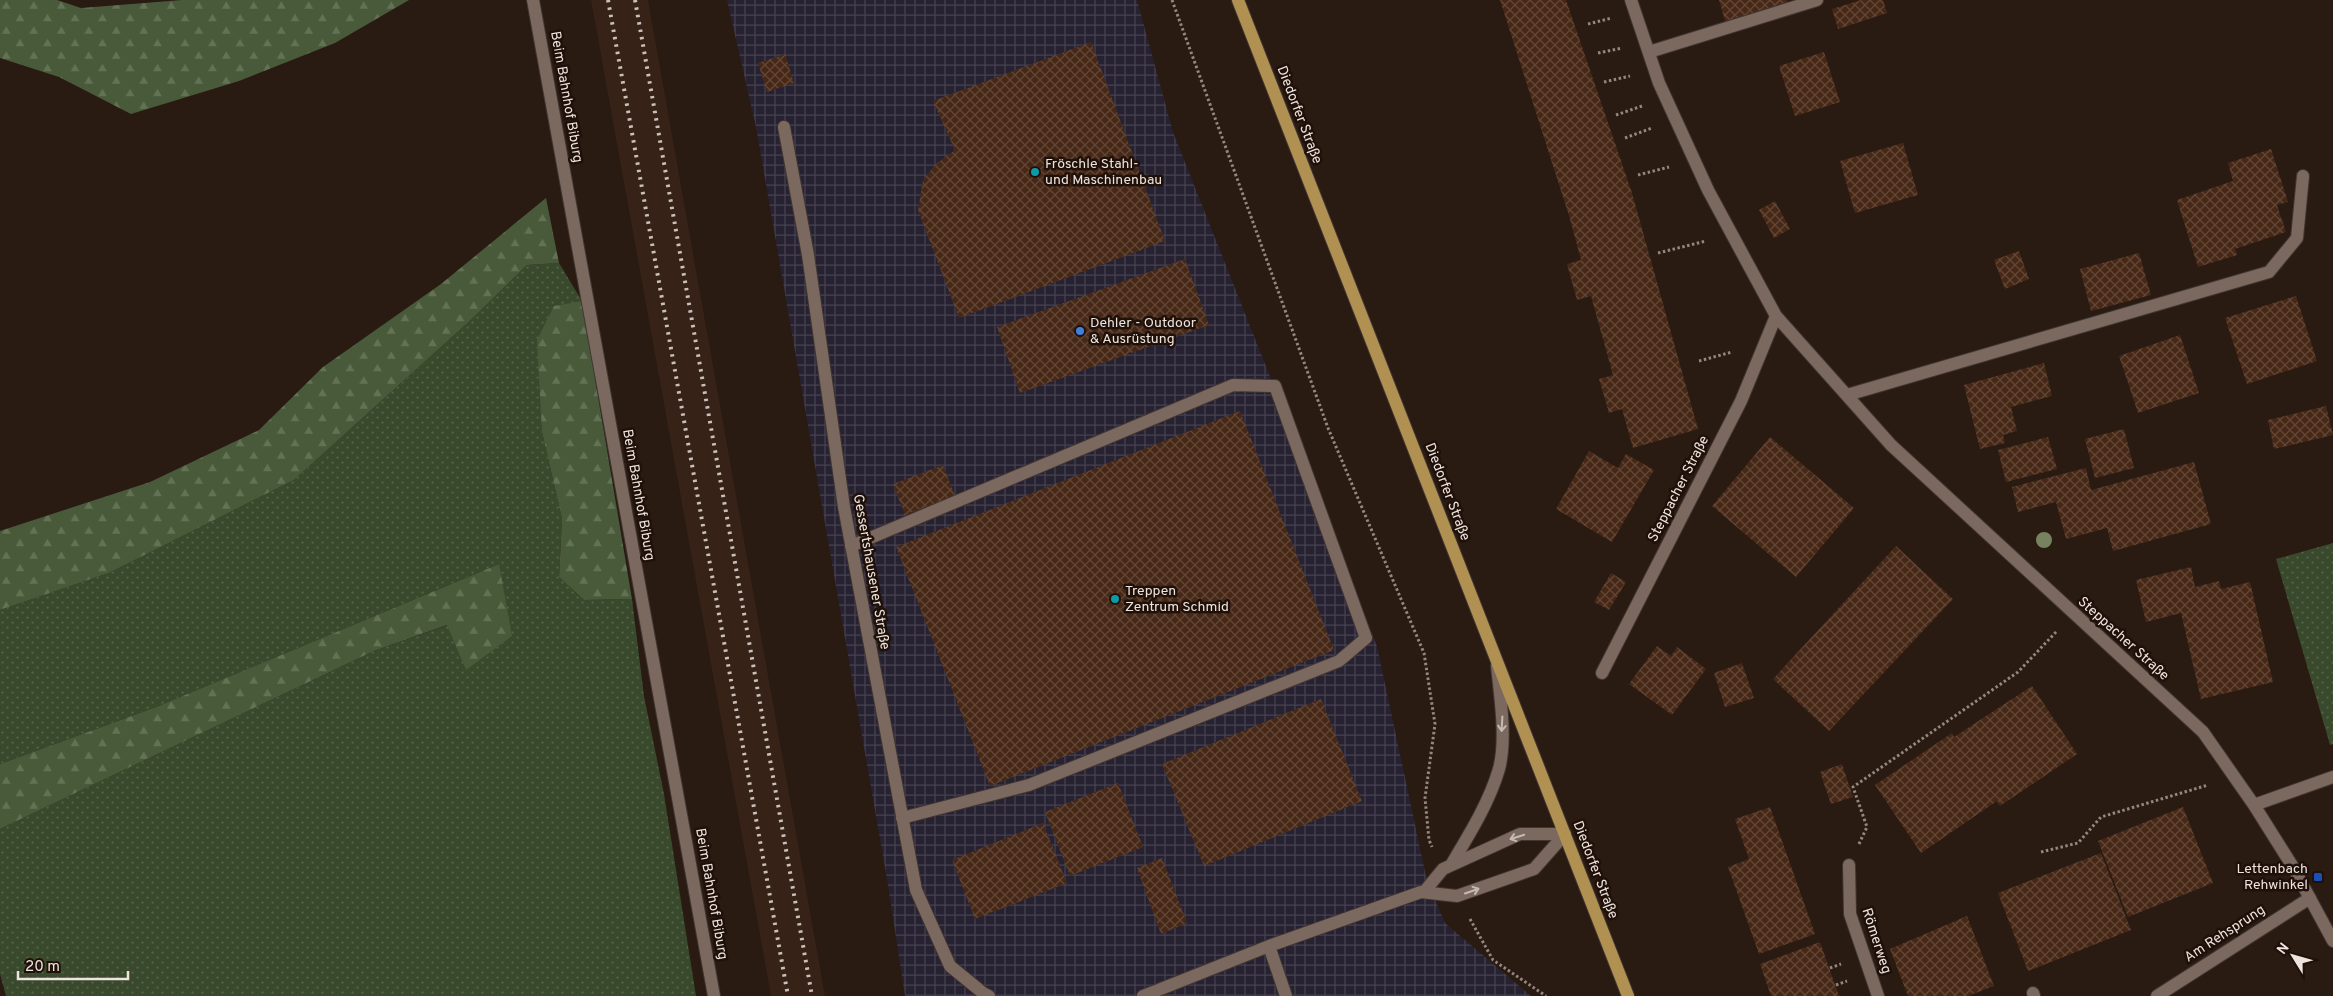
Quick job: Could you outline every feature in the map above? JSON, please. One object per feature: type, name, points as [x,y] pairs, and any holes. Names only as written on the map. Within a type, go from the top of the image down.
[{"type":"main road","name":"Diedorfer Straße","points":[[1238,0],[1628,996]]},
{"type":"street","name":"Beim Bahnhof Biburg","points":[[533,0],[714,996]]},
{"type":"street","name":"Steppacher Straße","points":[[1631,0],[1659,83],[1694,161],[1776,316],[1891,445],[2203,732],[2254,805],[2310,898],[2333,941]]},
{"type":"street","points":[[1649,52],[1817,0]]},
{"type":"street","name":"Gessertshausener Straße","points":[[784,127],[808,254],[851,546],[916,890],[950,966],[982,993],[989,996]]},
{"type":"street","points":[[1847,395],[2269,272],[2297,238],[2303,176]]},
{"type":"street","name":"Steppacher Straße","points":[[1602,673],[1741,401],[1776,316]]},
{"type":"street","points":[[851,546],[1233,385],[1275,386],[1366,638],[1339,661],[1029,785],[902,818]]},
{"type":"street","points":[[1424,892],[1447,867],[1475,825],[1499,768],[1503,718],[1496,658]]},
{"type":"street","points":[[2254,805],[2333,777]]},
{"type":"street","points":[[1447,867],[1520,834],[1565,834]]},
{"type":"street","points":[[1143,996],[1269,946],[1424,892],[1457,896],[1534,869],[1565,834]]},
{"type":"street","name":"Römerweg","points":[[1849,865],[1850,914],[1878,996]]},
{"type":"street","name":"Am Rehsprung","points":[[2157,996],[2310,898]]},
{"type":"street","points":[[1269,946],[1286,996]]},
{"type":"path","points":[[1172,0],[1328,428],[1424,653],[1435,724],[1425,798],[1429,840],[1447,867]]},
{"type":"path","points":[[1638,175],[1694,161]]},
{"type":"path","points":[[1658,254],[1731,234]]},
{"type":"path","points":[[1849,865],[1867,827],[1853,786],[2018,672],[2051,637]]},
{"type":"path","points":[[2041,852],[2078,843],[2101,817],[2235,777]]},
{"type":"path","points":[[1457,896],[1493,960],[1546,996]]},
{"type":"shaded area","points":[[591,0],[648,0],[825,996],[771,996]]},
{"type":"shaded area","points":[[727,0],[1137,0],[1173,132],[1377,646],[1427,881],[1445,923],[1531,996],[905,996],[888,885],[756,127]]},
{"type":"green space","points":[[0,0],[57,0],[81,8],[182,0],[409,0],[335,43],[239,81],[131,114],[59,77],[0,58]]},
{"type":"green space","points":[[546,198],[559,263],[527,265],[473,318],[294,480],[109,573],[0,610],[0,531],[150,482],[259,430],[323,367],[441,284]]},
{"type":"green space","points":[[559,263],[582,301],[542,432],[562,519],[559,577],[584,600],[632,599],[644,696],[664,794],[696,996],[6,996],[0,974],[0,829],[374,651],[448,625],[466,669],[499,564],[156,707],[0,764],[0,610],[109,573],[294,480],[473,318],[527,265]]},
{"type":"green space","points":[[582,301],[632,599],[584,600],[559,577],[562,519],[542,432],[537,340],[554,306]]},
{"type":"green space","points":[[2333,543],[2333,744],[2330,745],[2276,559]]},
{"type":"green space","points":[[499,564],[512,636],[466,670],[447,625],[374,651],[0,829],[0,764],[156,707]]},
{"type":"building","points":[[1500,0],[1566,0],[1632,193],[1698,429],[1633,448],[1622,409],[1609,413],[1599,379],[1613,375],[1591,296],[1577,300],[1567,264],[1581,260],[1570,219]]},
{"type":"building","points":[[1719,0],[1787,0],[1788,4],[1726,24]]},
{"type":"building","points":[[1861,0],[1883,0],[1887,13],[1838,29],[1832,9]]},
{"type":"building","name":"Fröschle Stahl- und Maschinenbau","points":[[1091,42],[1165,241],[959,318],[918,210],[923,180],[936,164],[955,150],[933,101]]},
{"type":"building","points":[[1824,52],[1840,102],[1795,116],[1779,66]]},
{"type":"building","points":[[785,54],[794,83],[767,92],[758,63]]},
{"type":"building","points":[[1903,143],[1918,195],[1855,213],[1840,161]]},
{"type":"building","points":[[2271,149],[2288,202],[2277,205],[2286,232],[2235,249],[2237,255],[2198,267],[2177,200],[2233,181],[2228,163]]},
{"type":"building","points":[[1775,201],[1790,229],[1774,238],[1759,210]]},
{"type":"building","points":[[2019,251],[2029,279],[2005,289],[1994,260]]},
{"type":"building","points":[[2139,253],[2151,295],[2091,311],[2080,269]]},
{"type":"building","points":[[1185,259],[1209,325],[1020,393],[997,327]]},
{"type":"building","points":[[2296,296],[2317,361],[2247,384],[2225,318]]},
{"type":"building","points":[[2180,335],[2199,393],[2138,413],[2119,356]]},
{"type":"building","points":[[2044,363],[2052,396],[2011,407],[2017,431],[2003,435],[2005,443],[1980,449],[1964,385]]},
{"type":"building","points":[[2326,406],[2333,435],[2274,449],[2268,420]]},
{"type":"building","name":"Treppen Zentrum Schmid","points":[[1240,411],[1334,650],[990,786],[896,547]]},
{"type":"building","points":[[2124,429],[2134,468],[2095,478],[2085,439]]},
{"type":"building","points":[[1770,437],[1854,508],[1796,577],[1712,506]]},
{"type":"building","points":[[2048,437],[2057,469],[2006,482],[1998,450]]},
{"type":"building","points":[[1589,451],[1618,468],[1626,454],[1654,470],[1612,542],[1556,509]]},
{"type":"building","points":[[2194,462],[2211,524],[2113,551],[2107,528],[2066,539],[2056,502],[2018,512],[2012,487],[2086,468],[2091,490]]},
{"type":"building","points":[[943,465],[955,496],[905,515],[893,484]]},
{"type":"building","points":[[1896,546],[1953,599],[1829,731],[1773,679]]},
{"type":"building","points":[[2191,567],[2195,587],[2219,581],[2221,589],[2250,582],[2273,682],[2201,699],[2181,613],[2146,622],[2136,580]]},
{"type":"building","points":[[1611,573],[1626,582],[1609,610],[1594,602]]},
{"type":"building","points":[[1657,646],[1671,656],[1677,647],[1706,669],[1672,715],[1629,684]]},
{"type":"building","points":[[1742,663],[1754,698],[1725,707],[1714,673]]},
{"type":"building","points":[[2032,686],[2077,754],[2000,806],[1997,801],[1921,853],[1875,785],[1952,733],[1954,737]]},
{"type":"building","points":[[1321,699],[1362,801],[1204,866],[1162,764]]},
{"type":"building","points":[[1842,764],[1853,797],[1831,804],[1820,772]]},
{"type":"building","points":[[1118,783],[1143,847],[1070,876],[1045,812]]},
{"type":"building","points":[[1770,807],[1815,934],[1759,954],[1728,867],[1749,859],[1735,819]]},
{"type":"building","points":[[2183,807],[2213,883],[2128,917],[2098,841]]},
{"type":"building","points":[[1043,823],[1067,883],[975,919],[952,860]]},
{"type":"building","points":[[2101,853],[2131,930],[2028,971],[1998,893]]},
{"type":"building","points":[[1162,858],[1187,923],[1161,934],[1137,868]]},
{"type":"building","points":[[1967,916],[1994,986],[1968,996],[1908,996],[1890,949]]},
{"type":"building","points":[[1820,942],[1839,996],[1771,996],[1760,964]]},
{"type":"railway","points":[[608,0],[788,996]]},
{"type":"railway","points":[[635,0],[812,996]]},
{"type":"place","name":"Fröschle Stahl- und Maschinenbau","points":[[1035,172]]},
{"type":"place","name":"Dehler - Outdoor & Ausrüstung","points":[[1080,331]]},
{"type":"place","name":"Treppen Zentrum Schmid","points":[[1115,599]]},
{"type":"place","name":"Lettenbach Rehwinkel","points":[[2318,877]]}]
